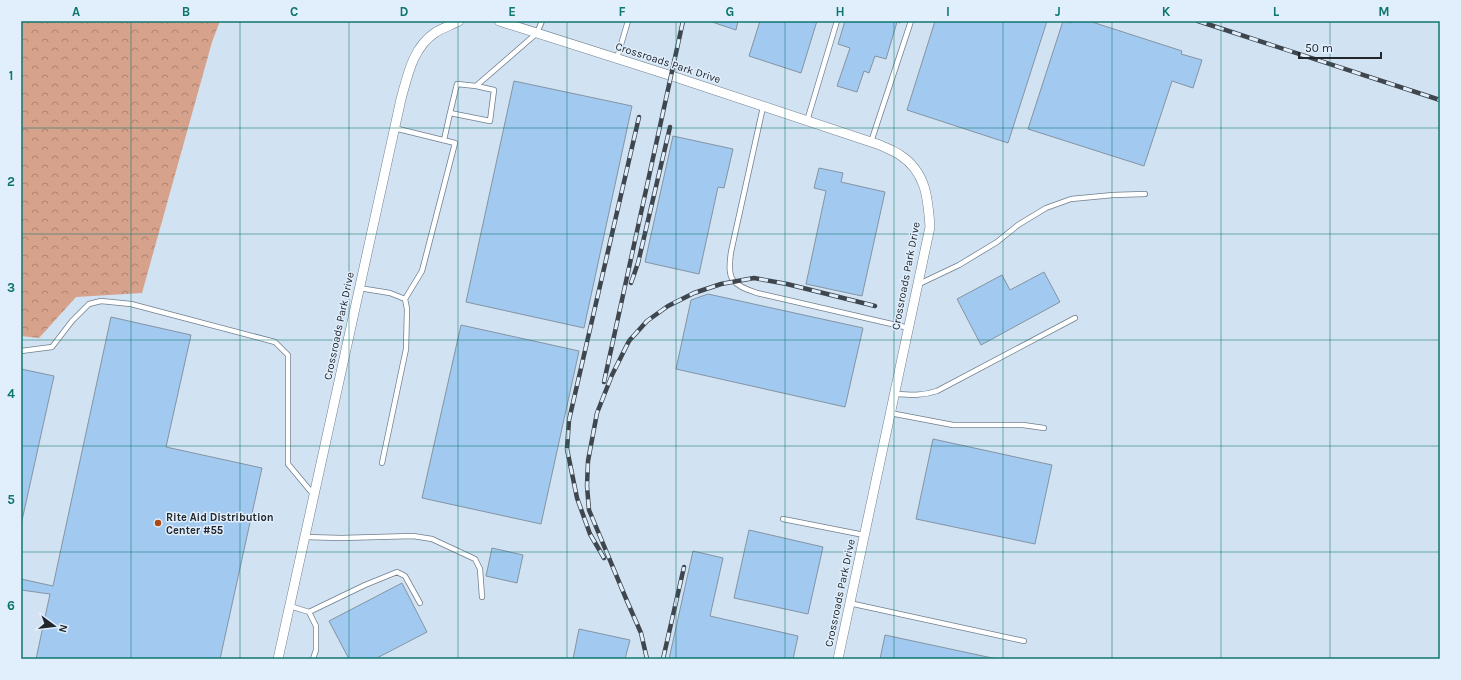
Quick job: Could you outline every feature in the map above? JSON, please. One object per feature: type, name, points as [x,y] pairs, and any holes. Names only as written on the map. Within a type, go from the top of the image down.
[{"type":"street","name":"Crossroads Park Drive","points":[[278,659],[401,98],[411,64],[420,46],[436,33],[459,21]]},
{"type":"street","name":"Crossroads Park Drive","points":[[499,21],[617,58],[871,142],[900,155],[915,168],[924,185],[929,202],[930,227],[838,659]]},
{"type":"lane","points":[[476,86],[537,33],[542,21]]},
{"type":"lane","points":[[617,58],[628,21]]},
{"type":"lane","points":[[807,121],[837,21]]},
{"type":"lane","points":[[871,142],[911,21]]},
{"type":"lane","points":[[444,140],[450,113],[457,84],[494,90],[490,121],[450,113]]},
{"type":"lane","points":[[763,107],[731,252],[729,264],[733,282],[742,288],[757,293],[909,328]]},
{"type":"lane","points":[[382,462],[406,349],[406,299],[422,271],[455,143],[394,128]]},
{"type":"lane","points":[[919,284],[959,265],[998,242],[1018,225],[1046,208],[1071,199],[1145,194]]},
{"type":"lane","points":[[359,288],[390,293],[406,299]]},
{"type":"lane","points":[[21,350],[52,347],[89,304],[101,301],[131,304],[275,342],[288,355],[288,464],[314,495]]},
{"type":"lane","points":[[895,394],[914,396],[926,395],[937,391],[1075,318]]},
{"type":"lane","points":[[890,413],[953,425],[1023,425],[1044,428]]},
{"type":"lane","points":[[783,519],[864,535]]},
{"type":"lane","points":[[305,537],[341,538],[413,536],[432,539],[475,558],[480,569],[482,597]]},
{"type":"lane","points":[[290,606],[309,612],[365,585],[397,572],[404,576],[420,603]]},
{"type":"lane","points":[[849,604],[1024,640]]},
{"type":"lane","points":[[309,612],[316,626],[316,650],[313,659]]},
{"type":"green space","points":[[21,21],[220,21],[212,42],[142,293],[76,297],[39,338],[21,336]]},
{"type":"building","points":[[709,21],[738,21],[736,30]]},
{"type":"building","points":[[760,21],[817,21],[801,73],[749,56]]},
{"type":"building","points":[[845,21],[900,21],[900,23],[897,22],[886,59],[875,56],[869,73],[864,71],[857,92],[837,86],[850,48],[838,44]]},
{"type":"building","points":[[935,21],[1047,21],[1008,143],[907,110]]},
{"type":"building","points":[[1063,21],[1071,23],[1071,21],[1089,21],[1182,51],[1181,54],[1202,60],[1193,88],[1172,81],[1144,166],[1028,129]]},
{"type":"building","points":[[514,81],[632,106],[584,328],[466,302]]},
{"type":"building","points":[[673,136],[733,149],[724,188],[718,187],[699,274],[645,262]]},
{"type":"building","points":[[819,168],[843,173],[841,182],[885,192],[862,296],[806,284],[826,191],[814,188]]},
{"type":"building","points":[[1044,272],[1060,302],[981,345],[957,299],[1002,275],[1010,290]]},
{"type":"building","points":[[708,294],[863,328],[845,407],[676,369],[691,300]]},
{"type":"building","name":"Rite Aid Distribution Center #55","points":[[111,317],[191,335],[166,447],[262,468],[220,659],[36,659],[50,594],[21,590],[21,579],[53,586]]},
{"type":"building","points":[[461,325],[579,351],[541,524],[422,498]]},
{"type":"building","points":[[21,369],[54,376],[21,525]]},
{"type":"building","points":[[933,439],[1052,465],[1035,544],[916,519]]},
{"type":"building","points":[[749,530],[823,547],[808,614],[734,598]]},
{"type":"building","points":[[492,548],[523,555],[517,583],[486,576]]},
{"type":"building","points":[[693,551],[723,558],[710,616],[798,636],[793,659],[669,659]]},
{"type":"building","points":[[402,583],[427,632],[375,659],[349,659],[329,621]]},
{"type":"building","points":[[579,629],[630,640],[625,659],[573,659]]},
{"type":"building","points":[[885,635],[997,659],[880,659]]},
{"type":"railway","points":[[604,382],[683,21]]},
{"type":"railway","points":[[1198,21],[1440,100]]},
{"type":"railway","points":[[604,558],[590,534],[577,498],[567,449],[569,420],[639,117]]},
{"type":"railway","points":[[631,283],[638,263],[670,127]]},
{"type":"railway","points":[[647,659],[641,633],[589,510],[587,486],[588,461],[597,413],[612,375],[629,341],[647,321],[668,306],[694,293],[721,284],[754,278],[787,284],[875,306]]},
{"type":"railway","points":[[663,659],[684,567]]},
{"type":"place","name":"Rite Aid Distribution Center #55","points":[[158,523]]}]
